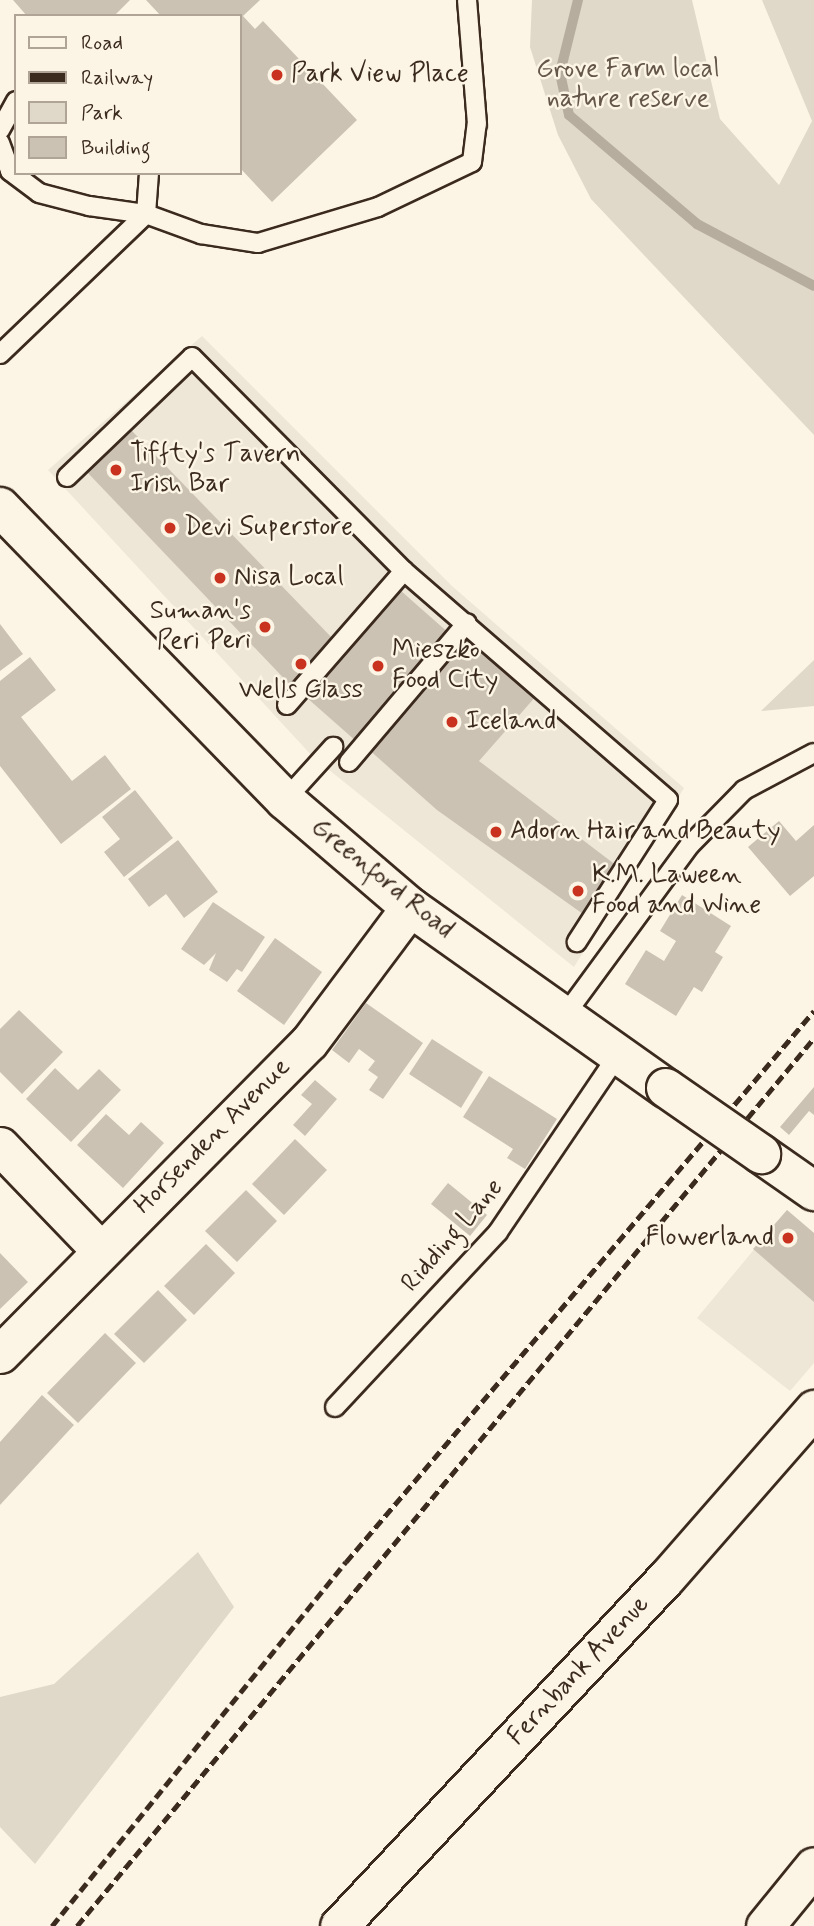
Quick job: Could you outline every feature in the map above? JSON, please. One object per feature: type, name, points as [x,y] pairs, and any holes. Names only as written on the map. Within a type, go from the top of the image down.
[{"type":"main road","name":"Greenford Road","points":[[0,507],[285,800],[410,907],[814,1191]]},
{"type":"street","name":"Horsenden Avenue","points":[[0,1354],[100,1250],[309,1042],[410,907]]},
{"type":"street","points":[[0,1146],[100,1250]]},
{"type":"street","name":"Fernbank Avenue","points":[[339,1926],[666,1578],[814,1409]]},
{"type":"street","points":[[765,1926],[814,1866]]},
{"type":"lane","points":[[16,175],[39,193],[146,214],[201,234],[258,243],[378,207],[472,162],[477,124],[467,0]]},
{"type":"lane","points":[[0,130],[14,105]]},
{"type":"lane","points":[[0,143],[10,170],[14,173]]},
{"type":"lane","points":[[0,354],[146,214],[149,175]]},
{"type":"lane","points":[[68,477],[192,358],[404,571],[668,800],[576,942]]},
{"type":"lane","points":[[287,705],[404,571]]},
{"type":"lane","points":[[349,762],[467,623]]},
{"type":"lane","points":[[285,800],[333,747]]},
{"type":"lane","points":[[565,1014],[690,845],[744,790],[814,753]]},
{"type":"lane","name":"Ridding Lane","points":[[335,1407],[498,1232],[619,1053]]},
{"type":"shaded area","points":[[202,336],[452,586],[684,788],[574,967],[313,757],[48,470]]},
{"type":"shaded area","points":[[787,1210],[814,1233],[814,1363],[790,1391],[697,1318]]},
{"type":"green space","name":"Grove Farm local nature reserve","points":[[532,0],[692,0],[720,119],[779,185],[812,121],[762,0],[814,0],[814,435],[591,199],[558,135],[530,47]]},
{"type":"green space","points":[[814,660],[814,706],[761,711]]},
{"type":"green space","points":[[198,1552],[234,1607],[35,1864],[0,1827],[0,1697],[54,1684]]},
{"type":"building","points":[[13,0],[130,0],[116,14],[25,14]]},
{"type":"building","name":"Park View Place","points":[[146,0],[260,0],[243,16],[255,29],[263,21],[357,120],[272,202],[242,170],[242,14],[159,14]]},
{"type":"building","points":[[132,431],[335,641],[295,690],[87,472]]},
{"type":"building","name":"Mieszko Food City","points":[[400,590],[451,635],[357,742],[306,697]]},
{"type":"building","points":[[0,624],[23,654],[0,671]]},
{"type":"building","points":[[466,634],[537,695],[479,761],[617,866],[583,914],[437,810],[367,748]]},
{"type":"building","points":[[30,657],[56,690],[21,717],[72,781],[105,755],[131,789],[61,844],[0,766],[0,681]]},
{"type":"building","points":[[135,790],[173,838],[124,877],[104,852],[120,839],[102,817]]},
{"type":"building","points":[[779,821],[796,841],[814,825],[814,876],[790,896],[748,847]]},
{"type":"building","points":[[178,840],[218,892],[184,918],[166,894],[149,907],[128,879]]},
{"type":"building","points":[[682,895],[731,926],[715,952],[723,957],[702,992],[694,987],[676,1016],[625,984],[646,950],[664,961],[676,941],[660,931]]},
{"type":"building","points":[[213,902],[265,937],[242,972],[237,969],[227,982],[209,970],[216,953],[204,965],[181,949]]},
{"type":"building","points":[[275,938],[322,972],[284,1025],[237,991]]},
{"type":"building","points":[[366,1003],[423,1043],[383,1099],[369,1090],[378,1077],[368,1070],[375,1061],[359,1049],[349,1063],[332,1050]]},
{"type":"building","points":[[19,1010],[63,1052],[22,1094],[0,1072],[0,1029]]},
{"type":"building","points":[[432,1039],[483,1072],[461,1108],[409,1074]]},
{"type":"building","points":[[55,1068],[78,1090],[99,1069],[121,1090],[71,1142],[26,1099]]},
{"type":"building","points":[[489,1076],[557,1119],[525,1169],[507,1158],[513,1149],[463,1117]]},
{"type":"building","points":[[315,1080],[337,1099],[305,1136],[293,1125],[312,1104],[301,1095]]},
{"type":"building","points":[[814,1087],[814,1115],[809,1111],[789,1135],[780,1127]]},
{"type":"building","points":[[106,1114],[129,1135],[141,1122],[164,1143],[123,1188],[77,1145]]},
{"type":"building","points":[[295,1139],[327,1170],[284,1215],[252,1184]]},
{"type":"building","points":[[448,1183],[487,1215],[470,1236],[431,1204]]},
{"type":"building","points":[[246,1190],[277,1221],[237,1262],[205,1231]]},
{"type":"building","points":[[787,1210],[814,1233],[814,1302],[753,1249]]},
{"type":"building","points":[[206,1244],[235,1273],[194,1315],[164,1286]]},
{"type":"building","points":[[0,1253],[28,1282],[0,1309]]},
{"type":"building","points":[[158,1290],[187,1320],[144,1363],[114,1334]]},
{"type":"building","points":[[105,1333],[136,1363],[78,1423],[47,1393]]},
{"type":"building","points":[[42,1395],[74,1425],[0,1505],[0,1442]]},
{"type":"waterway","points":[[578,0],[560,73],[569,115],[697,224],[814,286]]},
{"type":"railway","points":[[52,1926],[346,1562],[814,1011]]},
{"type":"railway","points":[[77,1926],[814,1038]]},
{"type":"place","name":"Park View Place","points":[[277,75]]},
{"type":"place","name":"Tiffty's Tavern Irish Bar","points":[[116,470]]},
{"type":"place","name":"Devi Superstore","points":[[170,528]]},
{"type":"place","name":"Nisa Local","points":[[220,578]]},
{"type":"place","name":"Suman's Peri Peri","points":[[265,627]]},
{"type":"place","name":"Wells Glass","points":[[301,664]]},
{"type":"place","name":"Mieszko Food City","points":[[378,666]]},
{"type":"place","name":"Iceland","points":[[452,722]]},
{"type":"place","name":"Adorn Hair and Beauty","points":[[496,832]]},
{"type":"place","name":"K.M. Laween Food and Wine","points":[[578,891]]},
{"type":"place","name":"Flowerland","points":[[788,1238]]}]
